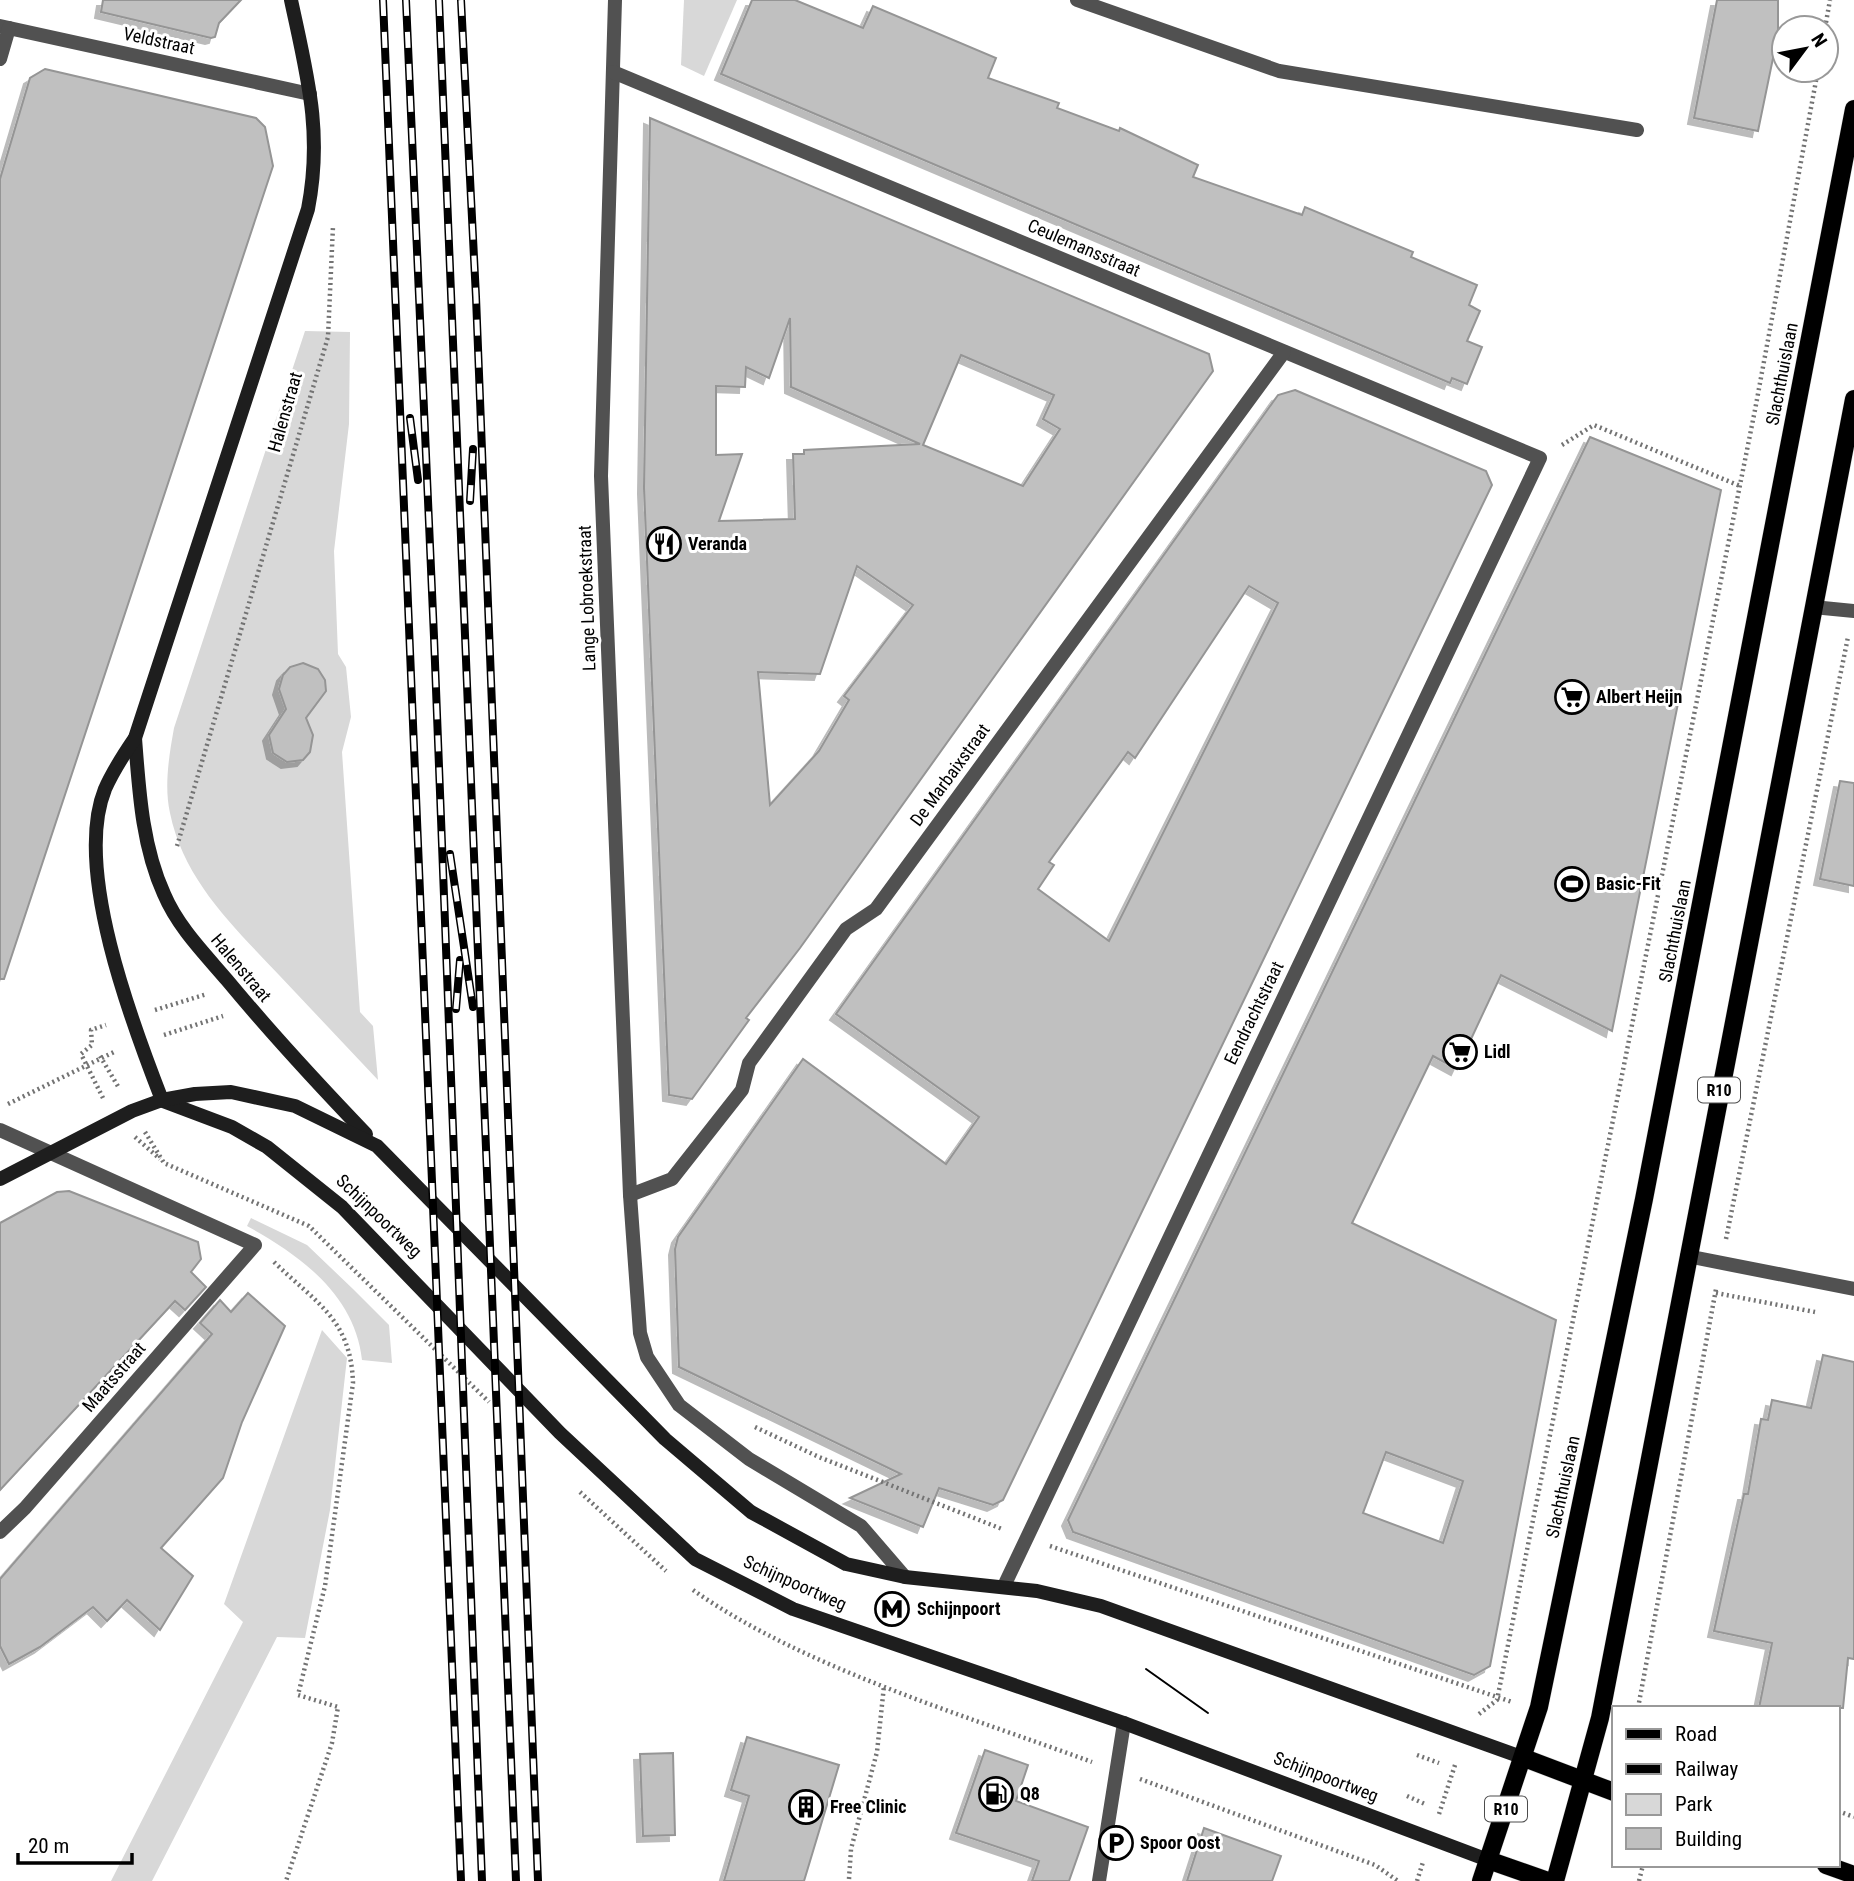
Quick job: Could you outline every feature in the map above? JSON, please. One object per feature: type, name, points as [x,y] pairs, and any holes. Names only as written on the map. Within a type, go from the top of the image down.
[{"type":"main road","name":"Slachthuislaan","points":[[1524,1758],[1539,1707],[1644,1199],[1854,109]]},
{"type":"main road","name":"R10","points":[[1555,1881],[1601,1718],[1687,1256],[1854,399]]},
{"type":"main road","points":[[1524,1758],[1612,1791]]},
{"type":"main road","name":"R10","points":[[1481,1881],[1524,1758]]},
{"type":"main road","name":"Schijnpoortweg","points":[[1488,1860],[1548,1881]]},
{"type":"main road","points":[[1832,1867],[1854,1875]]},
{"type":"street","name":"Halenstraat","points":[[162,1100],[132,1017],[101,900],[96,837],[105,790],[135,738],[308,209],[316,153],[310,94],[291,0]]},
{"type":"street","name":"Lange Lobroekstraat","points":[[615,0],[601,475],[630,1195]]},
{"type":"street","points":[[1077,0],[1279,71],[1637,131]]},
{"type":"street","name":"Veldstraat","points":[[5,27],[310,94]]},
{"type":"street","points":[[0,59],[5,27]]},
{"type":"street","name":"Ceulemansstraat","points":[[613,72],[1540,458]]},
{"type":"street","name":"De Marbaixstraat","points":[[630,1195],[672,1179],[742,1090],[749,1063],[846,929],[876,909],[1284,352]]},
{"type":"street","name":"Eendrachtstraat","points":[[1004,1586],[1024,1537],[1540,458]]},
{"type":"street","points":[[1812,607],[1854,611]]},
{"type":"street","name":"Halenstraat","points":[[135,738],[143,815],[156,873],[177,919],[248,1008],[377,1146]]},
{"type":"street","points":[[0,1179],[132,1111],[162,1100],[195,1094],[231,1092],[255,1095],[326,1119],[377,1146],[567,1342],[706,1476],[751,1512],[846,1564],[905,1577],[1004,1586],[1101,1606],[1524,1758]]},
{"type":"street","name":"Schijnpoortweg","points":[[162,1100],[222,1123],[267,1147],[333,1199],[377,1241],[560,1433],[695,1559],[793,1609],[1124,1723],[1488,1860]]},
{"type":"street","points":[[0,1130],[255,1245]]},
{"type":"street","points":[[630,1195],[640,1333],[647,1357],[660,1380],[679,1405],[713,1434],[787,1483],[861,1526],[905,1577]]},
{"type":"street","name":"Maatsstraat","points":[[0,1532],[26,1508],[255,1245]]},
{"type":"street","points":[[1687,1256],[1854,1289]]},
{"type":"street","points":[[1099,1881],[1124,1723]]},
{"type":"path","points":[[1417,1881],[1470,1721],[1497,1700],[1740,486],[1815,84]]},
{"type":"path","name":"Halenstraat","points":[[184,825],[328,337],[333,220]]},
{"type":"path","points":[[1540,458],[1594,425],[1740,486]]},
{"type":"path","points":[[1638,1706],[1721,1262],[1854,611]]},
{"type":"path","points":[[81,1054],[92,1045],[91,1030],[232,986]]},
{"type":"path","points":[[0,1108],[100,1056],[248,1008]]},
{"type":"path","points":[[100,1056],[164,1163],[309,1226],[494,1407]]},
{"type":"path","points":[[255,1245],[339,1325],[352,1358],[353,1383],[325,1586],[298,1695],[338,1707],[332,1743],[303,1838],[286,1881]]},
{"type":"path","points":[[1716,1293],[1829,1314]]},
{"type":"path","points":[[745,1423],[819,1457],[1024,1537],[1497,1700]]},
{"type":"path","points":[[573,1485],[622,1534],[671,1575]]},
{"type":"path","points":[[682,1583],[713,1605],[784,1642],[884,1685],[1375,1865],[1398,1881]]},
{"type":"path","points":[[849,1879],[851,1849],[877,1752],[884,1685]]},
{"type":"path","points":[[1417,1755],[1439,1763]]},
{"type":"path","points":[[1407,1796],[1425,1804]]},
{"type":"green space","points":[[684,0],[737,0],[704,76],[681,65]]},
{"type":"green space","points":[[305,331],[350,332],[349,424],[334,551],[338,654],[346,667],[351,717],[342,752],[360,1012],[373,1026],[378,1080],[213,902],[177,838],[168,803],[168,771],[174,728]]},
{"type":"green space","points":[[251,1218],[307,1245],[389,1325],[392,1363],[362,1360],[349,1316],[337,1297],[305,1264],[247,1226]]},
{"type":"green space","points":[[322,1330],[347,1358],[330,1510],[305,1638],[277,1637],[152,1881],[111,1881],[243,1622],[224,1604]]},
{"type":"building","points":[[103,0],[241,0],[219,23],[215,37],[211,38],[101,12]]},
{"type":"building","points":[[752,0],[795,0],[863,28],[873,6],[996,58],[988,78],[1059,103],[1057,108],[1119,131],[1120,128],[1198,165],[1193,177],[1302,215],[1305,207],[1413,252],[1411,257],[1477,285],[1469,305],[1480,311],[1467,341],[1482,347],[1467,384],[1452,378],[1450,383],[721,74]]},
{"type":"building","points":[[1717,0],[1778,0],[1778,14],[1770,14],[1770,73],[1758,131],[1694,118]]},
{"type":"building","points":[[45,69],[256,118],[265,127],[273,166],[4,979],[0,979],[0,179],[30,78]]},
{"type":"building","points":[[650,118],[1209,354],[1213,371],[800,948],[746,1018],[749,1020],[692,1099],[669,1095],[644,488]],"holes":[[[790,318],[791,387],[920,444],[804,450],[804,454],[793,454],[795,519],[719,521],[742,454],[716,455],[716,386],[745,387],[746,367],[769,378]],[[961,355],[1054,395],[1043,419],[1060,429],[1023,486],[923,445]],[[857,566],[913,605],[844,696],[849,700],[819,751],[770,805],[758,672],[820,674]]]},
{"type":"building","points":[[1295,390],[1486,471],[1492,485],[1003,1500],[993,1505],[939,1488],[923,1527],[850,1498],[901,1474],[679,1367],[675,1249],[678,1237],[803,1059],[946,1164],[979,1117],[836,1014],[1278,395]],"holes":[[[1249,586],[1278,603],[1109,941],[1038,889],[1054,865],[1049,862],[1128,752],[1135,758]]]},
{"type":"building","points":[[1590,437],[1721,490],[1612,1031],[1501,975],[1457,1069],[1433,1056],[1352,1223],[1556,1320],[1490,1666],[1474,1675],[1073,1532],[1068,1520]],"holes":[[[1386,1452],[1463,1481],[1443,1543],[1363,1513]]]},
{"type":"building","points":[[303,663],[318,669],[325,680],[326,691],[306,718],[313,735],[310,752],[303,760],[287,762],[273,753],[269,735],[286,709],[279,689],[283,675],[290,667]]},
{"type":"building","points":[[1840,781],[1854,783],[1854,886],[1820,879]]},
{"type":"building","points":[[69,1191],[198,1242],[201,1259],[191,1272],[206,1287],[185,1310],[175,1301],[0,1490],[0,1223],[57,1192]]},
{"type":"building","points":[[248,1293],[285,1326],[242,1422],[223,1478],[161,1548],[193,1576],[160,1630],[127,1600],[107,1621],[93,1607],[40,1647],[9,1664],[0,1646],[0,1579],[212,1334],[200,1323],[220,1300],[231,1312]]},
{"type":"building","points":[[1823,1355],[1854,1362],[1854,1659],[1848,1658],[1843,1708],[1759,1706],[1772,1643],[1714,1631],[1744,1494],[1748,1494],[1761,1419],[1768,1420],[1772,1400],[1811,1408]]},
{"type":"building","name":"Free Clinic","points":[[747,1737],[839,1765],[804,1881],[724,1881],[749,1796],[731,1790]]},
{"type":"building","points":[[985,1750],[1028,1765],[1016,1801],[1088,1827],[1069,1881],[1032,1881],[1039,1861],[956,1833]]},
{"type":"building","points":[[673,1753],[675,1835],[643,1836],[640,1754]]},
{"type":"building","points":[[1204,1828],[1281,1856],[1272,1881],[1187,1881]]},
{"type":"tram line","points":[[1146,1669],[1208,1713]]},
{"type":"railway","points":[[383,0],[461,1881]]},
{"type":"railway","points":[[406,0],[434,637],[482,1881]]},
{"type":"railway","points":[[439,0],[516,1881]]},
{"type":"railway","points":[[461,0],[476,297],[538,1881]]},
{"type":"railway","points":[[410,418],[418,480]]},
{"type":"railway","points":[[470,501],[473,449]]},
{"type":"railway","points":[[450,854],[473,1007]]},
{"type":"railway","points":[[456,1009],[460,960]]},
{"type":"place","name":"Veranda","points":[[664,544]]},
{"type":"place","name":"Albert Heijn","points":[[1572,697]]},
{"type":"place","name":"Basic-Fit","points":[[1572,884]]},
{"type":"place","name":"Lidl","points":[[1460,1052]]},
{"type":"place","name":"Schijnpoort","points":[[892,1609]]},
{"type":"place","name":"Q8","points":[[996,1794]]},
{"type":"place","name":"Free Clinic","points":[[806,1807]]},
{"type":"place","name":"Spoor Oost","points":[[1116,1843]]}]
